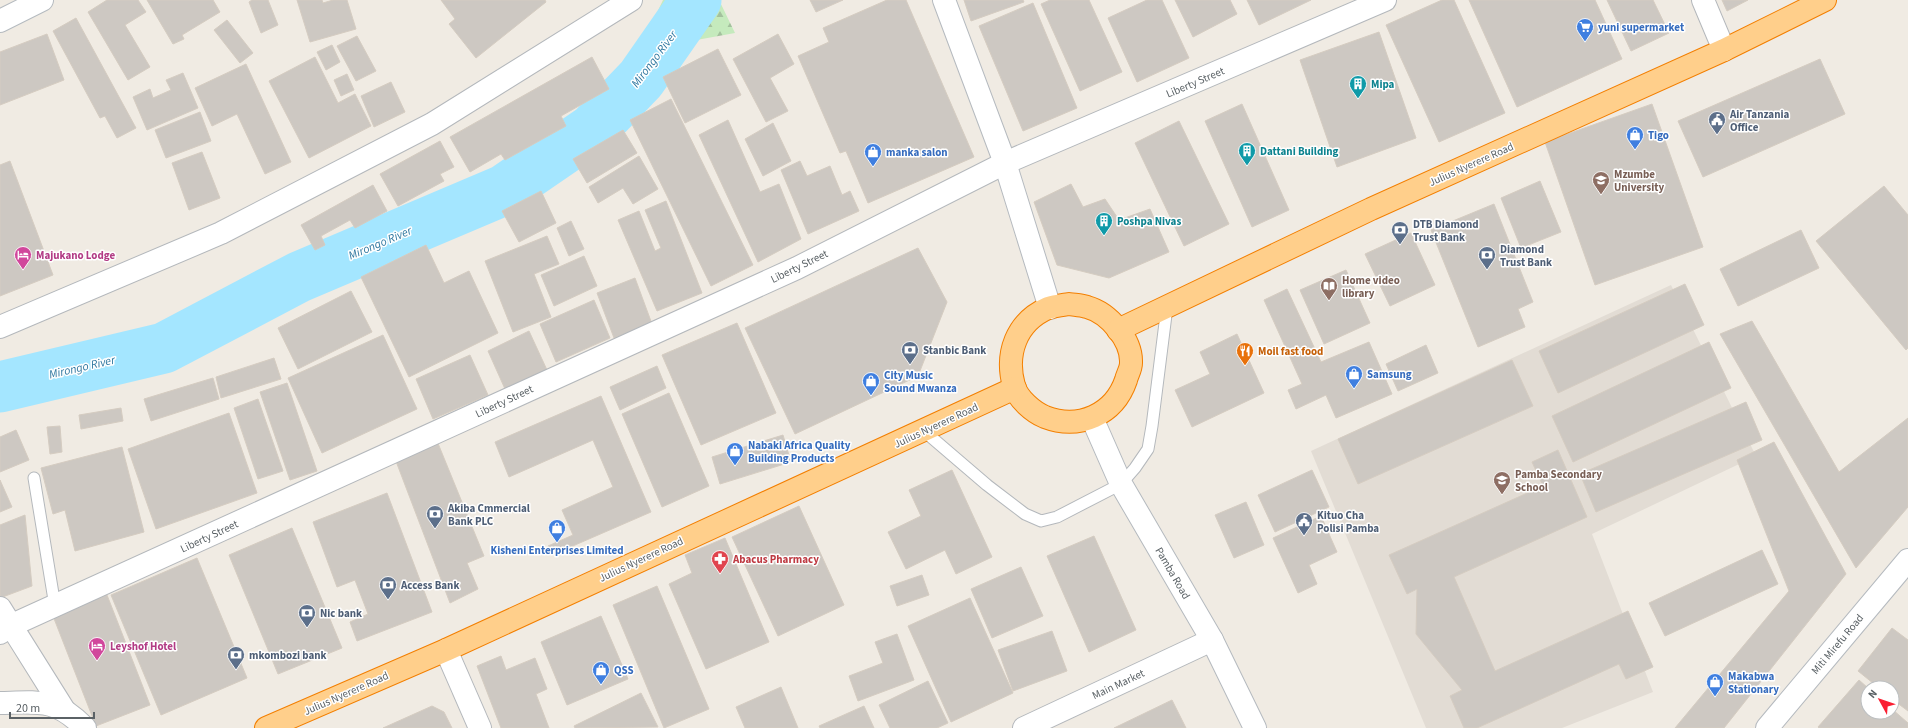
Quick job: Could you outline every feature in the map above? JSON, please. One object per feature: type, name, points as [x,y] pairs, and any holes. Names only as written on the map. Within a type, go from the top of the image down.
[{"type":"highway","name":"Julius Nyerere Road","points":[[1118,330],[1371,209],[1724,50],[1825,0]]},
{"type":"highway","points":[[1069,304],[1088,307],[1105,316],[1118,330],[1128,345],[1131,364],[1122,389],[1110,406],[1092,418],[1075,422],[1056,421],[1039,415],[1025,403],[1015,388],[1010,365],[1014,342],[1026,323],[1038,314],[1050,308],[1069,304]]},
{"type":"highway","name":"Julius Nyerere Road","points":[[266,728],[446,650],[762,503],[924,431],[1015,388]]},
{"type":"street","points":[[0,21],[42,0]]},
{"type":"street","points":[[0,327],[221,233],[432,124],[631,0]]},
{"type":"street","points":[[944,0],[1005,163],[1050,308]]},
{"type":"street","name":"Liberty Street","points":[[3,623],[55,606],[797,268],[1005,163],[1385,0]]},
{"type":"street","points":[[1703,0],[1724,50]]},
{"type":"street","name":"Pamba Road","points":[[1092,418],[1121,484],[1212,640],[1255,728]]},
{"type":"street","name":"Miti Mirefu Road","points":[[1767,728],[1908,560]]},
{"type":"street","points":[[3,623],[64,710],[85,728]]},
{"type":"street","name":"Main Market","points":[[1024,728],[1212,640]]},
{"type":"street","points":[[446,650],[480,728]]},
{"type":"street","points":[[0,703],[44,702],[64,710]]},
{"type":"lane","points":[[924,431],[987,485],[1025,514],[1041,521],[1057,517],[1121,484],[1136,468],[1148,449],[1167,307]]},
{"type":"lane","points":[[34,478],[55,606]]},
{"type":"shaded area","name":"Pamba Secondary School","points":[[1671,285],[1756,456],[1592,534],[1653,692],[1562,728],[1426,728],[1311,451]]},
{"type":"green space","points":[[663,0],[719,0],[735,33],[680,43],[651,81],[656,97],[630,101],[622,66],[638,56]]},
{"type":"building","points":[[107,0],[138,0],[146,12],[125,25],[150,67],[128,80],[88,12]]},
{"type":"building","points":[[147,0],[213,0],[220,12],[182,35],[184,39],[173,44]]},
{"type":"building","points":[[252,0],[268,0],[278,25],[261,33],[249,2]]},
{"type":"building","points":[[297,0],[322,0],[323,3],[333,0],[347,0],[356,29],[310,42]]},
{"type":"building","points":[[441,0],[545,0],[546,2],[476,58],[449,24],[455,19]]},
{"type":"building","points":[[810,0],[843,0],[816,12]]},
{"type":"building","points":[[887,0],[906,0],[974,157],[868,203],[846,151],[840,153],[798,56],[829,42],[823,28]]},
{"type":"building","points":[[964,0],[1023,0],[1024,2],[971,21]]},
{"type":"building","points":[[1050,0],[1089,0],[1122,72],[1080,91],[1041,4]]},
{"type":"building","points":[[1147,0],[1162,0],[1189,58],[1137,82],[1108,18]]},
{"type":"building","points":[[1175,0],[1230,0],[1237,14],[1193,37]]},
{"type":"building","points":[[1247,0],[1311,0],[1259,25]]},
{"type":"building","points":[[1442,0],[1454,0],[1505,113],[1439,142],[1386,25]]},
{"type":"building","points":[[1469,0],[1595,0],[1622,59],[1517,107]]},
{"type":"building","points":[[1607,0],[1653,0],[1669,33],[1631,51]]},
{"type":"building","points":[[1722,0],[1748,0],[1727,11]]},
{"type":"building","points":[[1033,3],[1077,108],[1023,131],[979,26]]},
{"type":"building","points":[[76,18],[136,128],[117,138],[105,116],[100,118],[53,31]]},
{"type":"building","points":[[227,20],[253,53],[240,63],[214,30]]},
{"type":"building","name":"Mipa","points":[[1379,32],[1416,138],[1337,167],[1300,60]]},
{"type":"building","points":[[47,34],[64,80],[0,105],[0,52]]},
{"type":"building","points":[[778,34],[794,64],[770,78],[788,111],[766,122],[733,59]]},
{"type":"building","points":[[357,36],[376,71],[356,81],[337,46]]},
{"type":"building","points":[[332,45],[340,62],[326,70],[317,52]]},
{"type":"building","points":[[718,49],[741,95],[685,123],[663,77]]},
{"type":"building","points":[[315,57],[338,103],[355,94],[371,126],[309,158],[269,81]]},
{"type":"building","points":[[592,57],[609,89],[561,116],[566,126],[505,160],[501,154],[470,172],[450,137]]},
{"type":"building","points":[[1820,59],[1845,114],[1703,177],[1678,121]]},
{"type":"building","points":[[246,64],[291,162],[265,174],[237,114],[212,126],[195,88]]},
{"type":"building","points":[[183,73],[198,108],[147,130],[133,97],[150,89],[153,98],[171,90],[166,80]]},
{"type":"building","points":[[347,74],[354,90],[341,96],[334,80]]},
{"type":"building","points":[[391,82],[405,112],[374,127],[361,96]]},
{"type":"building","points":[[671,99],[753,265],[711,286],[630,120]]},
{"type":"building","name":"Dattani Building","points":[[1242,104],[1289,210],[1252,227],[1205,121]]},
{"type":"building","points":[[1652,104],[1703,247],[1595,285],[1545,142]]},
{"type":"building","points":[[200,112],[211,141],[166,158],[155,130]]},
{"type":"building","points":[[728,120],[760,192],[779,184],[801,239],[758,262],[699,135]]},
{"type":"building","points":[[1179,121],[1229,224],[1184,246],[1135,143]]},
{"type":"building","points":[[773,123],[791,161],[763,176],[745,139]]},
{"type":"building","points":[[623,130],[637,153],[587,183],[573,159]]},
{"type":"building","points":[[440,141],[454,167],[440,174],[444,181],[398,206],[380,174]]},
{"type":"building","points":[[202,152],[220,198],[189,210],[172,163]]},
{"type":"building","points":[[639,156],[658,189],[633,204],[623,188],[598,203],[589,187]]},
{"type":"building","points":[[10,161],[53,275],[0,296],[0,165]]},
{"type":"building","points":[[800,161],[807,176],[830,166],[842,195],[850,191],[859,211],[808,234],[781,170]]},
{"type":"building","points":[[1540,181],[1561,232],[1521,248],[1501,198]]},
{"type":"building","name":"Poshpa Nivas","points":[[1071,184],[1083,207],[1105,199],[1119,220],[1150,209],[1169,252],[1109,278],[1057,265],[1034,202]]},
{"type":"building","points":[[373,185],[387,211],[355,228],[350,220],[321,236],[325,245],[315,250],[301,225]]},
{"type":"building","points":[[1884,186],[1908,215],[1908,348],[1906,350],[1816,241]]},
{"type":"building","points":[[541,191],[556,223],[519,242],[502,211]]},
{"type":"building","points":[[666,201],[702,293],[657,311],[618,220],[639,211],[655,251],[661,248],[645,210]]},
{"type":"building","points":[[1494,204],[1533,302],[1518,309],[1525,327],[1478,347],[1431,230]]},
{"type":"building","points":[[571,221],[584,249],[569,256],[557,228]]},
{"type":"building","points":[[1801,230],[1819,268],[1738,306],[1720,269]]},
{"type":"building","points":[[1411,233],[1435,285],[1390,306],[1365,254]]},
{"type":"building","points":[[547,236],[559,264],[534,274],[551,317],[513,332],[485,261]]},
{"type":"building","points":[[426,245],[444,283],[469,271],[498,333],[409,377],[361,277]]},
{"type":"building","points":[[918,248],[947,302],[918,376],[795,434],[745,328]]},
{"type":"building","points":[[584,256],[597,286],[554,306],[541,275]]},
{"type":"building","points":[[1346,270],[1370,323],[1324,344],[1300,290]]},
{"type":"building","points":[[635,278],[652,324],[614,338],[597,293]]},
{"type":"building","points":[[1685,284],[1704,325],[1558,393],[1539,351]]},
{"type":"building","points":[[1287,289],[1321,362],[1369,342],[1392,394],[1336,418],[1326,395],[1296,409],[1288,390],[1302,384],[1264,300]]},
{"type":"building","points":[[351,291],[372,332],[298,369],[278,328]]},
{"type":"building","points":[[594,300],[610,338],[556,362],[540,324]]},
{"type":"building","points":[[1752,321],[1839,472],[1908,418],[1908,507],[1856,568],[1720,334]]},
{"type":"building","points":[[737,323],[776,413],[701,445],[662,355]]},
{"type":"building","points":[[529,331],[547,370],[505,389],[488,351]]},
{"type":"building","points":[[1237,334],[1264,393],[1192,427],[1175,390],[1210,374],[1200,352]]},
{"type":"building","points":[[383,335],[417,409],[322,453],[288,378]]},
{"type":"building","points":[[1709,342],[1731,388],[1573,462],[1552,416]]},
{"type":"building","points":[[1426,345],[1438,373],[1398,391],[1386,364]]},
{"type":"building","points":[[470,355],[488,395],[433,419],[416,379]]},
{"type":"building","points":[[274,358],[281,379],[221,398],[216,377]]},
{"type":"building","points":[[1512,360],[1533,406],[1358,484],[1338,439]]},
{"type":"building","points":[[657,366],[666,388],[620,410],[610,387]]},
{"type":"building","points":[[213,378],[219,399],[151,421],[144,399]]},
{"type":"building","points":[[287,383],[317,471],[290,480],[260,392]]},
{"type":"building","points":[[669,393],[709,486],[662,507],[622,414]]},
{"type":"building","points":[[601,396],[651,512],[552,555],[548,546],[573,535],[562,510],[613,487],[593,440],[509,477],[495,442]]},
{"type":"building","points":[[258,399],[283,471],[258,479],[234,408]]},
{"type":"building","points":[[1746,402],[1762,440],[1596,512],[1580,474]]},
{"type":"building","points":[[121,408],[123,421],[81,429],[79,415]]},
{"type":"building","points":[[229,413],[257,493],[156,529],[128,449]]},
{"type":"building","points":[[60,426],[62,452],[50,454],[47,427]]},
{"type":"building","points":[[16,430],[29,460],[0,472],[0,437]]},
{"type":"building","points":[[783,435],[791,462],[720,484],[712,457]]},
{"type":"building","points":[[435,436],[484,556],[467,563],[478,589],[450,603],[394,456]]},
{"type":"building","points":[[1774,442],[1846,574],[1724,728],[1675,728],[1789,591],[1737,460]]},
{"type":"building","points":[[122,447],[144,532],[75,551],[65,510],[53,514],[41,468]]},
{"type":"building","name":"Pamba Secondary School","points":[[1558,450],[1587,517],[1454,577],[1495,671],[1628,611],[1653,667],[1626,679],[1619,664],[1477,728],[1464,728],[1450,696],[1462,690],[1416,634],[1417,589],[1407,594],[1389,555],[1543,486],[1532,462]]},
{"type":"building","points":[[952,470],[992,557],[956,574],[945,550],[906,569],[888,532],[921,516],[909,490]]},
{"type":"building","points":[[1312,470],[1329,507],[1275,532],[1258,495]]},
{"type":"building","points":[[0,480],[12,507],[0,512]]},
{"type":"building","points":[[387,493],[432,612],[357,641],[350,622],[368,614],[355,580],[337,587],[313,522]]},
{"type":"building","points":[[1246,502],[1264,545],[1234,558],[1215,515]]},
{"type":"building","points":[[799,506],[844,605],[778,636],[732,537]]},
{"type":"building","points":[[25,515],[32,586],[0,598],[0,525]]},
{"type":"building","points":[[1321,516],[1337,552],[1309,565],[1317,584],[1298,593],[1273,538]]},
{"type":"building","points":[[292,528],[342,648],[278,674],[229,555]]},
{"type":"building","points":[[1094,536],[1136,630],[1089,652],[1047,556]]},
{"type":"building","points":[[725,538],[769,642],[706,669],[669,584],[692,573],[685,555]]},
{"type":"building","points":[[1762,550],[1778,584],[1665,636],[1649,603]]},
{"type":"building","points":[[197,558],[247,678],[161,715],[111,595]]},
{"type":"building","points":[[1021,567],[1043,616],[992,638],[971,589]]},
{"type":"building","points":[[922,575],[929,595],[897,606],[890,586]]},
{"type":"building","points":[[657,586],[709,709],[664,728],[613,605]]},
{"type":"building","points":[[107,595],[150,705],[96,726],[53,616]]},
{"type":"building","points":[[970,598],[1013,693],[951,722],[908,626]]},
{"type":"building","points":[[601,616],[628,679],[567,705],[541,642]]},
{"type":"building","points":[[1892,628],[1908,640],[1908,711],[1900,705],[1900,680],[1869,680],[1858,671]]},
{"type":"building","points":[[1052,631],[1067,671],[1013,691],[998,650]]},
{"type":"building","points":[[897,634],[914,680],[858,701],[849,676],[883,663],[875,642]]},
{"type":"building","points":[[501,656],[506,670],[535,658],[547,689],[536,694],[549,728],[501,728],[477,666]]},
{"type":"building","points":[[1859,680],[1860,720],[1900,720],[1900,716],[1908,723],[1908,728],[1818,727]]},
{"type":"building","points":[[928,681],[948,723],[937,728],[890,728],[879,705]]},
{"type":"building","points":[[781,687],[798,728],[745,728],[736,707]]},
{"type":"building","points":[[641,693],[658,727],[575,728],[574,726]]},
{"type":"building","points":[[1172,700],[1186,728],[1114,728]]},
{"type":"building","points":[[432,706],[444,712],[452,728],[383,728]]},
{"type":"building","points":[[864,706],[874,728],[820,728],[819,726]]},
{"type":"waterway","name":"Mirongo River","points":[[0,387],[164,348],[299,277],[504,190],[593,129],[641,79],[696,0]]},
{"type":"place","name":"yuni supermarket","points":[[1585,42]]},
{"type":"place","name":"Mipa","points":[[1358,99]]},
{"type":"place","name":"Air Tanzania Office","points":[[1717,135]]},
{"type":"place","name":"Tigo","points":[[1635,150]]},
{"type":"place","name":"Dattani Building","points":[[1247,166]]},
{"type":"place","name":"manka salon","points":[[873,167]]},
{"type":"place","name":"Mzumbe University","points":[[1601,195]]},
{"type":"place","name":"Poshpa Nivas","points":[[1104,236]]},
{"type":"place","name":"DTB Diamond Trust Bank","points":[[1400,245]]},
{"type":"place","name":"Majukano Lodge","points":[[23,270]]},
{"type":"place","name":"Diamond Trust Bank","points":[[1487,270]]},
{"type":"place","name":"Home video library","points":[[1329,301]]},
{"type":"place","name":"Stanbic Bank","points":[[910,365]]},
{"type":"place","name":"Moil fast food","points":[[1245,366]]},
{"type":"place","name":"Samsung","points":[[1354,389]]},
{"type":"place","name":"City Music Sound Mwanza","points":[[871,396]]},
{"type":"place","name":"Nabaki Africa Quality Building Products","points":[[735,466]]},
{"type":"place","name":"Pamba Secondary School","points":[[1502,495]]},
{"type":"place","name":"Akiba Cmmercial Bank PLC","points":[[435,529]]},
{"type":"place","name":"Kituo Cha Polisi Pamba","points":[[1304,536]]},
{"type":"place","name":"Kisheni Enterprises Limited","points":[[557,543]]},
{"type":"place","name":"Abacus Pharmacy","points":[[720,574]]},
{"type":"place","name":"Access Bank","points":[[388,600]]},
{"type":"place","name":"Nic bank","points":[[307,628]]},
{"type":"place","name":"Leyshof Hotel","points":[[97,661]]},
{"type":"place","name":"mkombozi bank","points":[[236,670]]},
{"type":"place","name":"QSS","points":[[601,685]]},
{"type":"place","name":"Makabwa Stationary","points":[[1715,697]]}]
